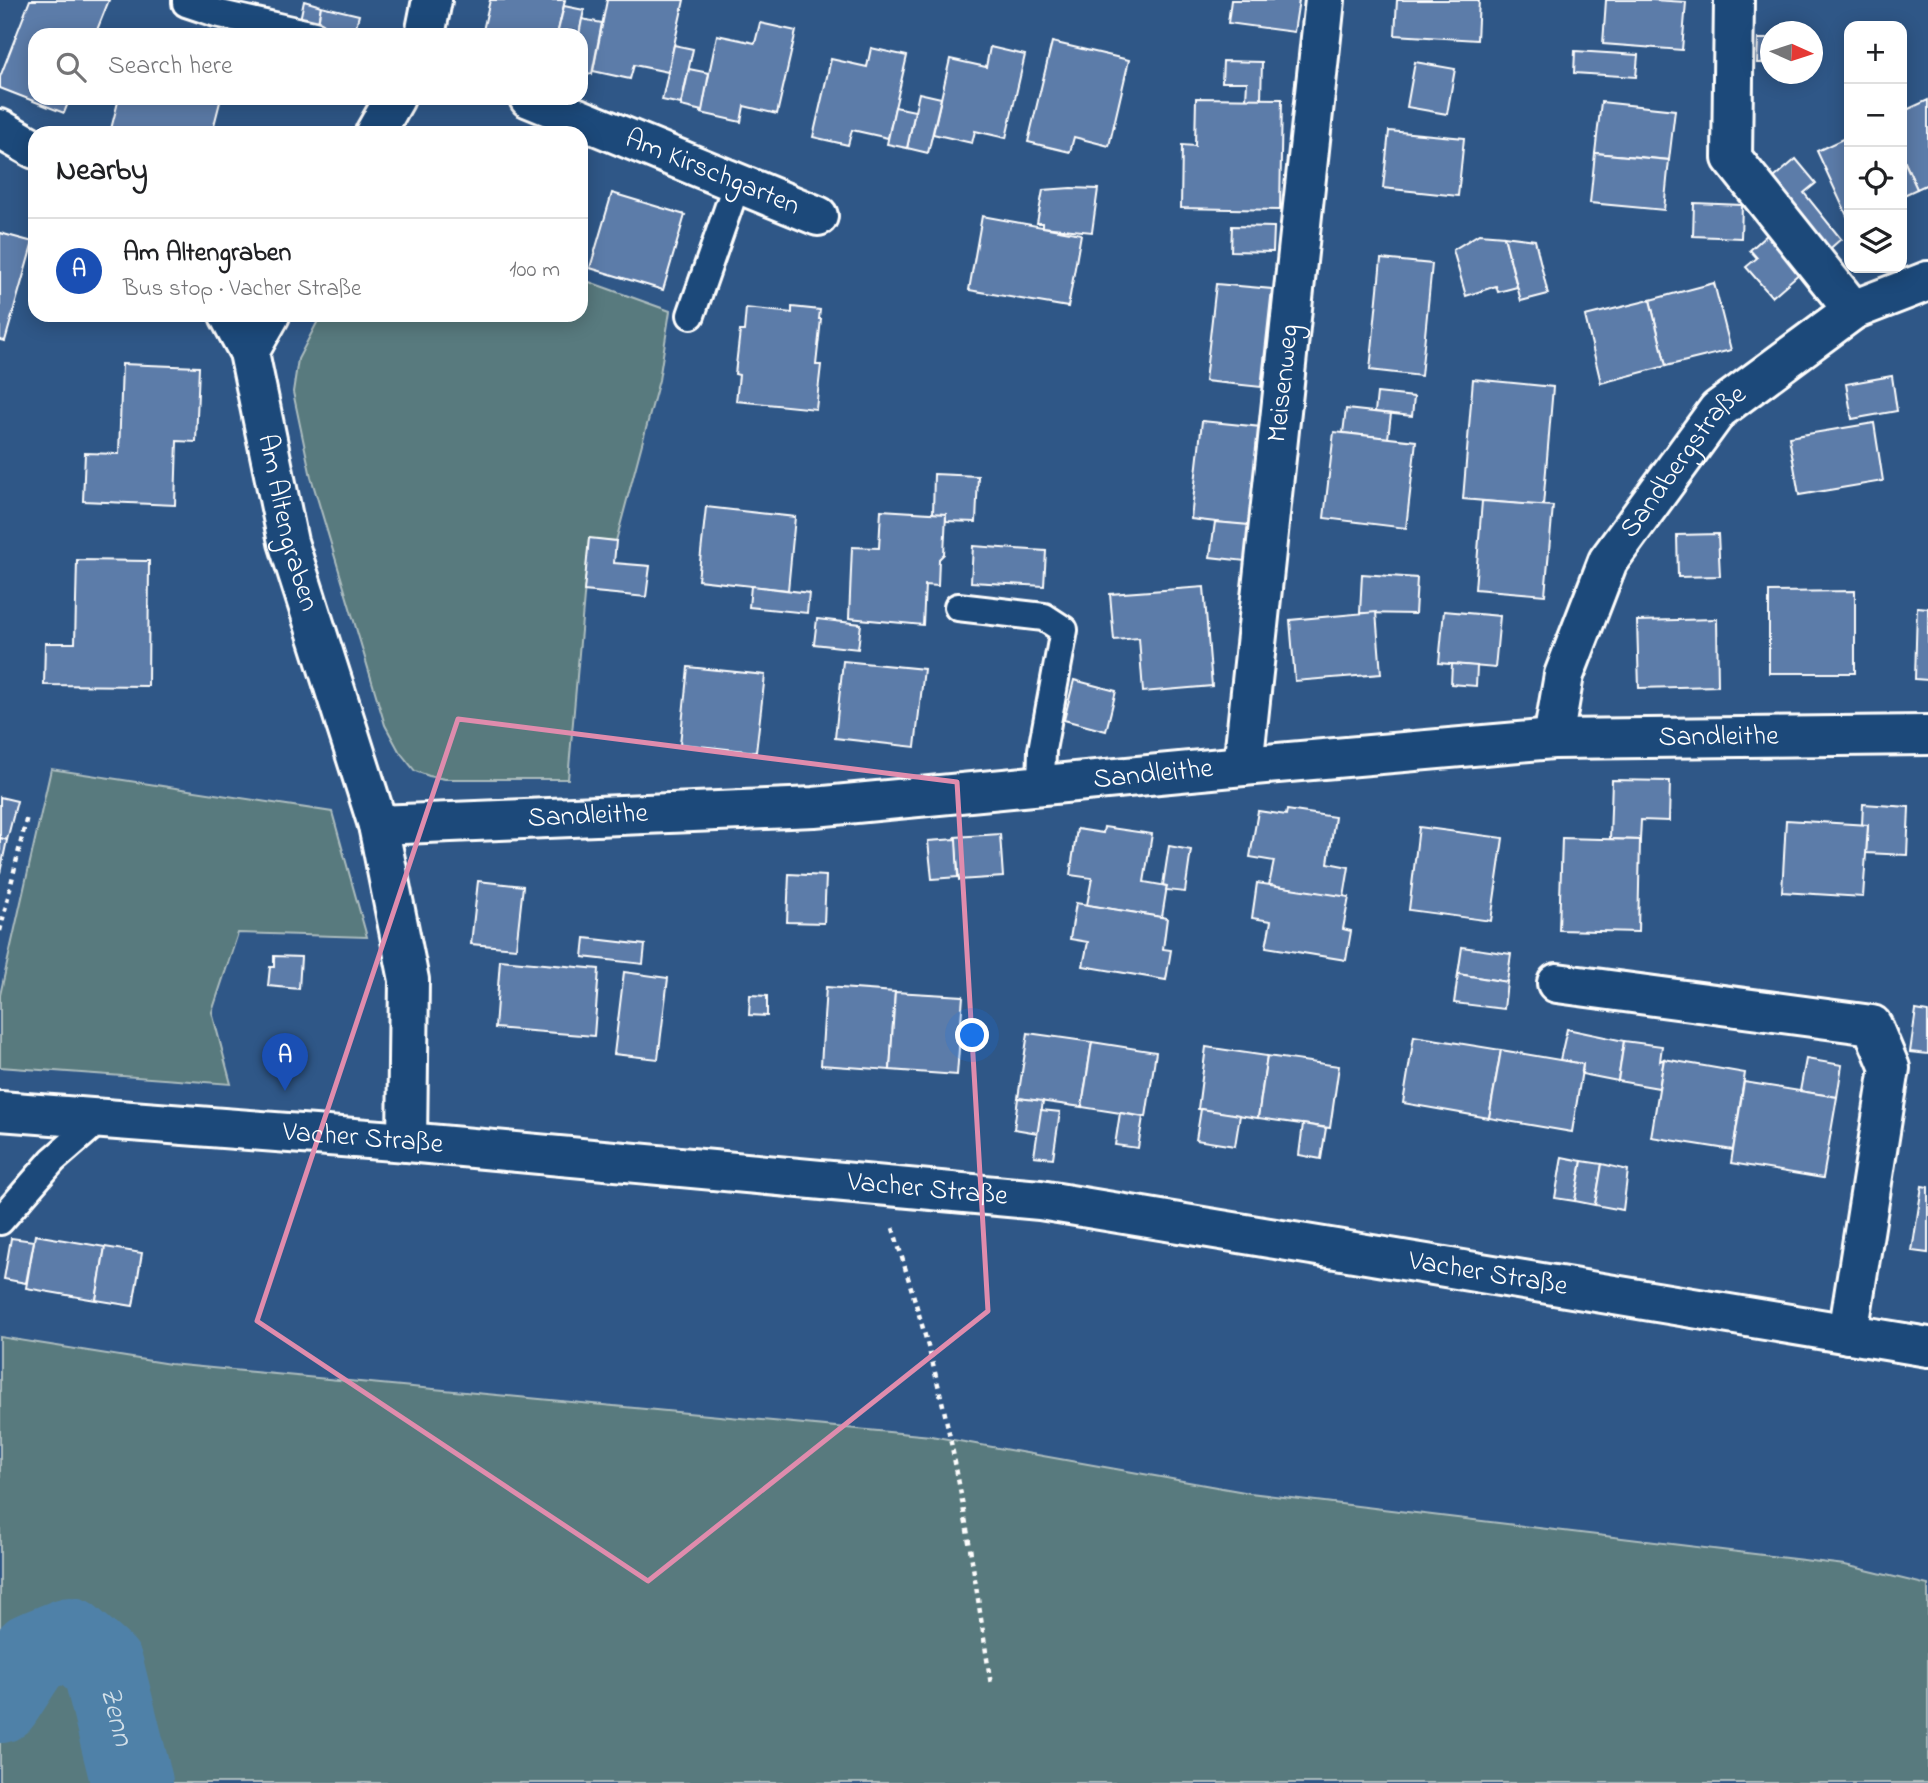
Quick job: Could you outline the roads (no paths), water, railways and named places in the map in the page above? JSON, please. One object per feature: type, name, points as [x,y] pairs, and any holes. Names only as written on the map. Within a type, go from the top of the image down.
[{"type":"street","points":[[426,28],[432,0]]},
{"type":"street","name":"Meisenweg","points":[[1243,766],[1325,0]]},
{"type":"street","points":[[1734,0],[1732,158],[1853,310]]},
{"type":"street","points":[[379,126],[391,105]]},
{"type":"street","name":"Am Kirschgarten","points":[[546,105],[818,216]]},
{"type":"street","points":[[0,129],[28,145]]},
{"type":"street","name":"Sandbergstraße","points":[[1553,740],[1564,675],[1608,561],[1718,410],[1853,310],[1928,281]]},
{"type":"street","name":"Am Altengraben","points":[[233,322],[249,352],[288,542],[378,825],[409,981],[407,1142]]},
{"type":"street","points":[[249,352],[266,322]]},
{"type":"street","name":"Sandleithe","points":[[378,825],[814,807],[1553,740],[1928,735]]},
{"type":"street","points":[[1557,983],[1872,1025],[1890,1068],[1848,1335]]},
{"type":"street","name":"Vacher Straße","points":[[0,1111],[407,1142],[1040,1200],[1928,1347]]},
{"type":"lane","points":[[186,0],[186,3],[216,13],[283,28]]},
{"type":"lane","points":[[691,315],[737,183]]},
{"type":"lane","points":[[958,607],[1044,617],[1064,630],[1042,750],[1041,785]]},
{"type":"lane","points":[[0,1221],[53,1160],[100,1119]]},
{"type":"waterway","name":"Zenn","points":[[0,1702],[32,1653],[70,1638],[103,1667],[132,1783]]},
{"type":"place","name":"Am Altengraben","points":[[285,1091]]}]
